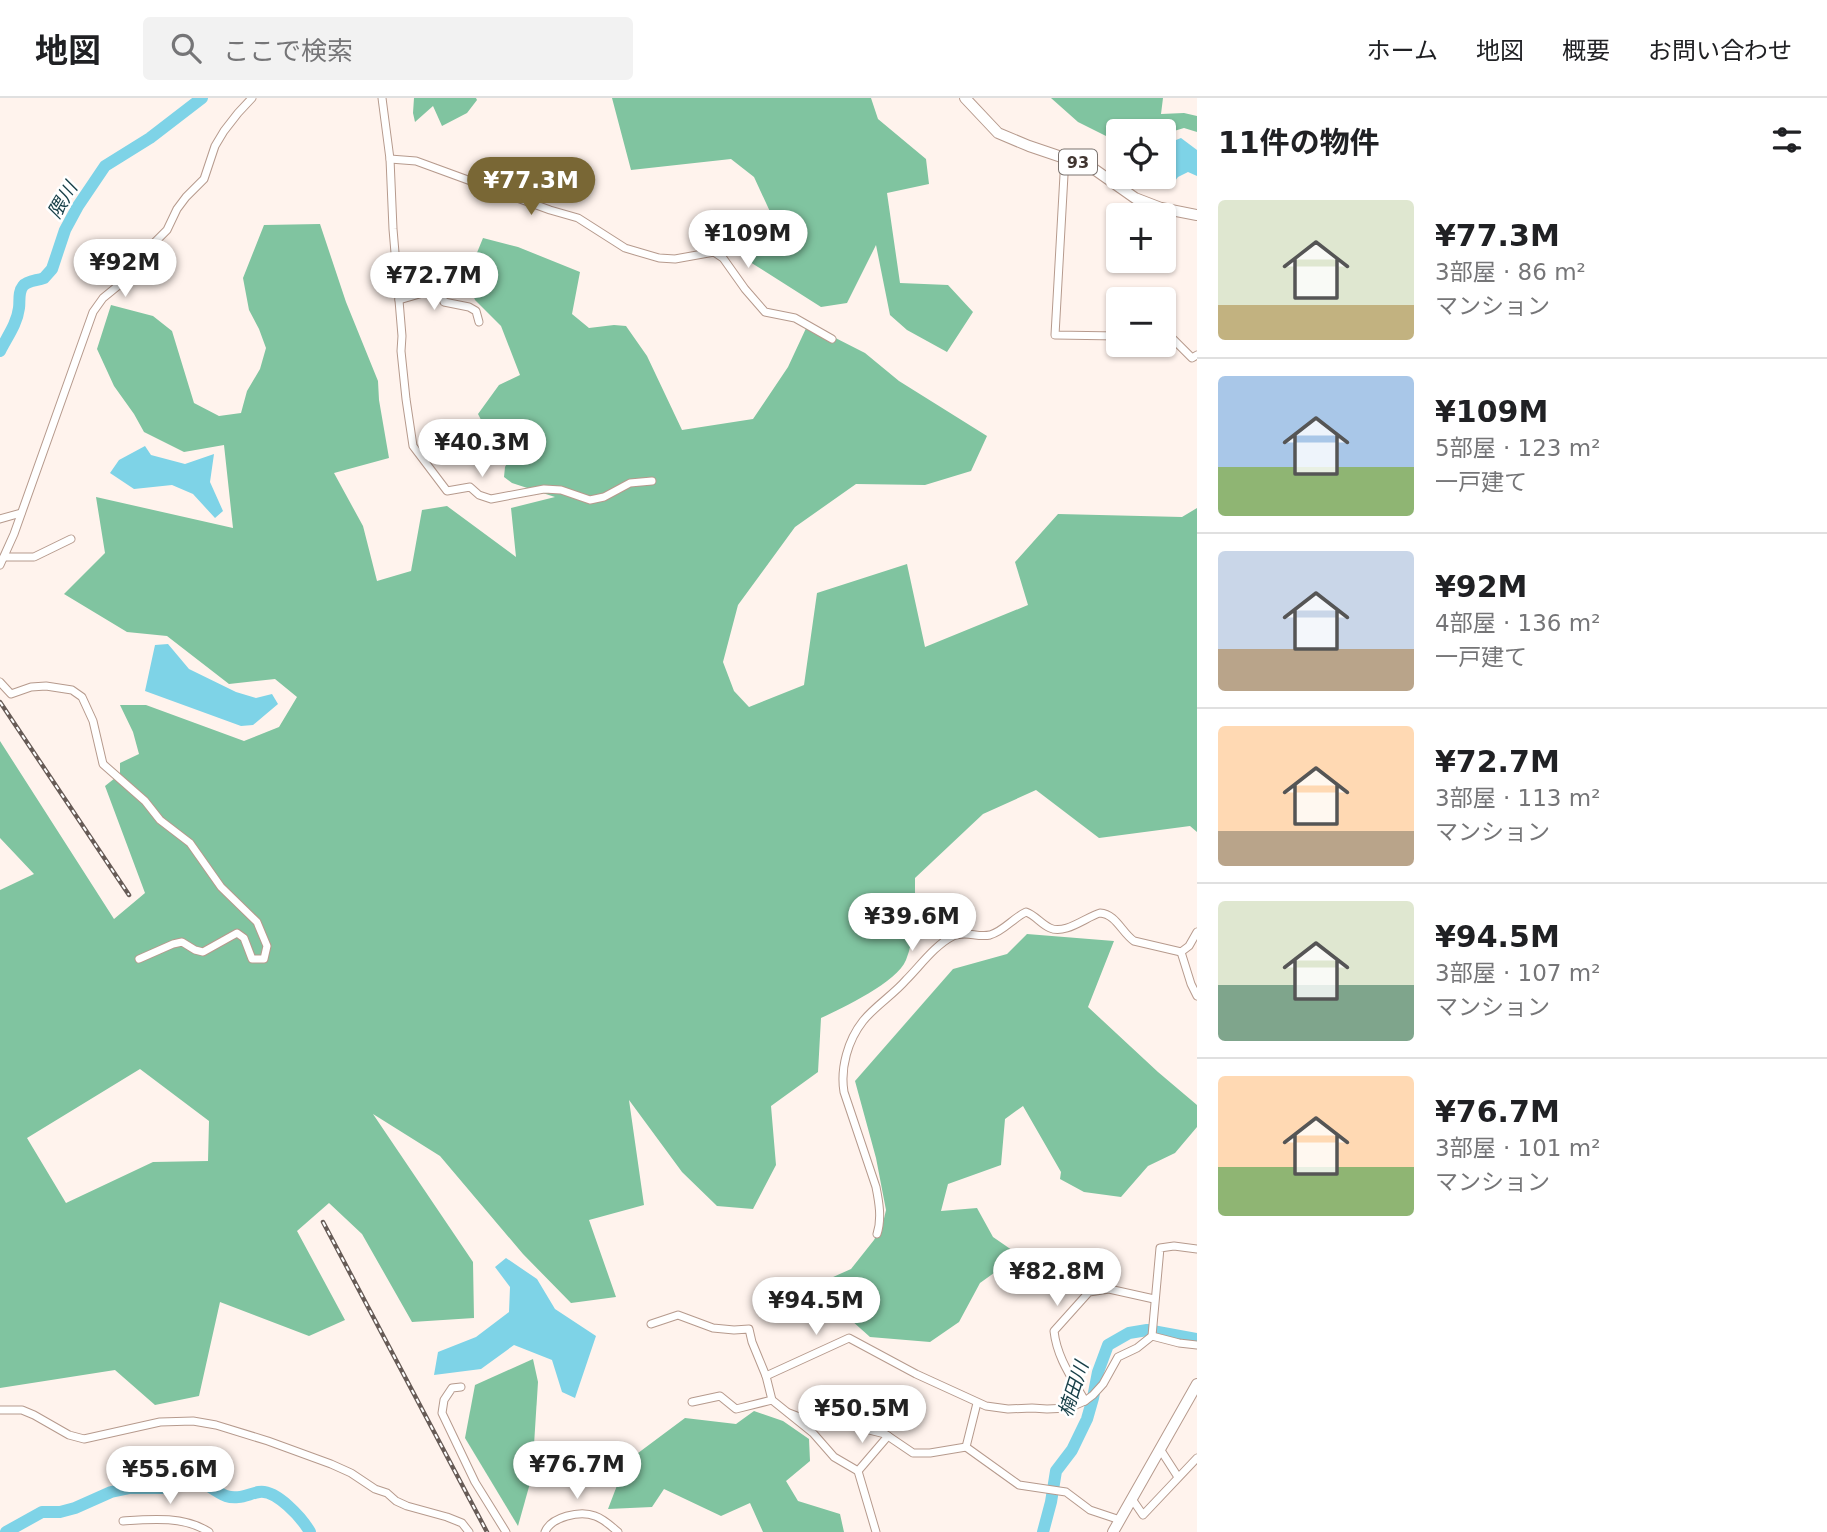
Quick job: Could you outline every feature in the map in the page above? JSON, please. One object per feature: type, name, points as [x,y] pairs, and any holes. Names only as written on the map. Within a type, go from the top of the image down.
[{"type":"main road","name":"93","points":[[965,98],[998,133],[1091,167],[1135,198],[1161,208],[1197,215]]},
{"type":"main road","points":[[1113,1532],[1197,1384]]},
{"type":"street","points":[[0,565],[93,312],[103,298],[130,276],[145,252],[167,230],[177,209],[204,179],[215,146],[224,131],[252,98]]},
{"type":"street","points":[[382,98],[390,159],[405,387],[413,446],[447,491],[470,487],[479,495],[491,499],[544,489],[590,500],[604,497],[630,483],[652,481]]},
{"type":"street","points":[[1065,158],[1055,335],[1106,336]]},
{"type":"street","points":[[390,159],[416,161],[578,218],[625,248],[659,258],[675,259],[714,252],[723,258],[765,312],[795,318],[832,340]]},
{"type":"street","points":[[399,300],[440,288],[443,302],[470,307],[476,312],[479,322]]},
{"type":"street","points":[[1176,342],[1192,358],[1197,355]]},
{"type":"street","points":[[0,519],[21,513]]},
{"type":"street","points":[[4,557],[34,556],[71,539]]},
{"type":"street","points":[[0,682],[11,694],[46,685],[72,690],[82,697],[93,721],[103,764],[145,801],[160,820],[190,843],[221,887],[257,922],[267,946],[264,959],[252,959],[244,938],[237,933],[203,952],[182,943],[173,944],[139,959]]},
{"type":"street","points":[[877,1234],[880,1227],[878,1195],[844,1092],[843,1068],[849,1048],[863,1021],[945,941],[960,933],[984,936],[992,934],[1026,912],[1030,912],[1048,927],[1058,930],[1100,914],[1107,914],[1134,941],[1181,952]]},
{"type":"street","points":[[1181,952],[1189,946],[1197,932]]},
{"type":"street","points":[[1181,952],[1197,996]]},
{"type":"street","points":[[766,1376],[849,1338],[977,1403],[999,1409],[1069,1408],[1085,1401],[1099,1390],[1118,1357],[1136,1348],[1152,1331],[1160,1248],[1174,1246],[1197,1249]]},
{"type":"street","points":[[1085,1401],[1065,1367],[1056,1345],[1054,1331],[1089,1292],[1109,1289],[1154,1299]]},
{"type":"street","points":[[651,1324],[678,1315],[713,1328],[750,1329],[772,1400],[813,1433],[834,1457],[858,1471],[876,1532]]},
{"type":"street","points":[[1152,1331],[1179,1343],[1197,1345]]},
{"type":"street","points":[[461,1387],[452,1388],[444,1400],[442,1413],[475,1482],[506,1532]]},
{"type":"street","points":[[692,1402],[720,1396],[736,1409],[772,1400]]},
{"type":"street","points":[[966,1447],[977,1403]]},
{"type":"street","points":[[0,1410],[22,1410],[69,1435],[84,1439],[160,1422],[193,1421],[216,1425],[351,1472],[396,1501],[463,1523],[469,1532]]},
{"type":"street","points":[[789,1413],[807,1420],[835,1416],[888,1436],[913,1454],[966,1447],[1019,1485],[1066,1492],[1090,1510],[1119,1520]]},
{"type":"street","points":[[858,1471],[888,1436]]},
{"type":"street","points":[[1160,1450],[1178,1476]]},
{"type":"street","points":[[1132,1499],[1143,1515],[1197,1458]]},
{"type":"street","points":[[545,1532],[547,1526],[555,1521],[587,1514],[596,1516],[618,1532]]},
{"type":"street","points":[[123,1521],[169,1520],[189,1523],[209,1532]]},
{"type":"green space","points":[[414,98],[477,100],[467,113],[442,126],[433,106],[415,122]]},
{"type":"green space","points":[[612,98],[871,98],[878,119],[926,159],[929,184],[887,193],[900,283],[948,285],[973,312],[947,352],[907,330],[890,315],[876,245],[847,303],[821,307],[750,262],[778,229],[754,177],[731,159],[631,170]]},
{"type":"green space","points":[[1051,98],[1163,98],[1161,114],[1184,113],[1197,116],[1197,132],[1184,128],[1176,130],[1176,119],[1106,119],[1106,136],[1078,122]]},
{"type":"green space","points":[[320,224],[346,302],[378,381],[389,458],[334,473],[363,526],[377,581],[411,571],[422,510],[447,506],[516,557],[511,508],[555,497],[512,483],[504,477],[505,467],[516,445],[493,443],[478,414],[499,385],[520,375],[501,326],[475,300],[469,284],[474,260],[483,238],[518,247],[580,272],[572,314],[589,328],[626,326],[647,356],[682,430],[753,419],[788,367],[808,324],[865,353],[899,381],[987,436],[971,471],[925,485],[856,484],[795,527],[738,605],[723,662],[734,691],[749,707],[804,685],[817,593],[907,564],[925,647],[1028,605],[1015,562],[1058,514],[1182,517],[1197,508],[1197,832],[1190,826],[1099,838],[1036,790],[983,814],[915,878],[912,940],[901,968],[868,994],[821,1018],[818,1072],[771,1106],[776,1165],[753,1209],[717,1206],[682,1172],[629,1100],[644,1205],[589,1220],[616,1297],[571,1303],[523,1254],[440,1156],[373,1114],[473,1262],[474,1318],[412,1322],[362,1234],[329,1203],[297,1231],[345,1320],[309,1336],[220,1302],[199,1396],[155,1405],[115,1370],[0,1388],[0,890],[34,874],[0,838],[0,741],[114,919],[145,893],[105,786],[120,774],[120,763],[139,754],[133,732],[120,705],[146,705],[244,741],[279,727],[297,697],[275,679],[229,684],[167,636],[127,632],[64,594],[105,553],[96,497],[233,528],[224,445],[184,452],[144,432],[114,386],[97,349],[111,305],[153,316],[172,331],[194,403],[219,416],[241,413],[247,391],[260,369],[266,348],[249,310],[243,278],[264,225]],"holes":[[[140,1069],[209,1121],[208,1161],[153,1162],[66,1203],[27,1138]]]},
{"type":"green space","points":[[1027,934],[1114,941],[1088,1007],[1197,1105],[1197,1127],[1175,1153],[1148,1166],[1121,1197],[1084,1192],[1060,1179],[1061,1172],[1023,1106],[1005,1119],[1001,1165],[948,1184],[941,1211],[977,1208],[993,1237],[1019,1255],[980,1283],[959,1322],[930,1342],[870,1337],[813,1286],[851,1269],[874,1240],[886,1210],[876,1158],[855,1081],[953,969],[1007,954]]},
{"type":"green space","points":[[533,1359],[538,1382],[532,1476],[518,1526],[465,1438],[475,1385]]},
{"type":"green space","points":[[754,1411],[783,1421],[809,1439],[810,1461],[786,1481],[798,1501],[840,1514],[844,1532],[763,1532],[750,1503],[721,1516],[664,1489],[652,1507],[608,1509],[626,1462],[685,1418],[736,1424]]},
{"type":"water","points":[[1181,138],[1197,150],[1197,176],[1188,172],[1176,180],[1176,140]]},
{"type":"water","points":[[145,446],[151,455],[185,464],[214,454],[210,482],[223,511],[215,518],[193,494],[172,485],[134,489],[110,473],[119,460]]},
{"type":"water","points":[[168,644],[189,669],[236,692],[256,698],[272,694],[278,704],[253,725],[241,726],[145,691],[155,645]]},
{"type":"water","points":[[506,1258],[537,1279],[555,1309],[596,1336],[575,1398],[562,1392],[552,1360],[514,1345],[481,1369],[434,1375],[438,1352],[476,1337],[509,1312],[510,1287],[495,1267]]},
{"type":"waterway","name":"隈川","points":[[0,351],[16,320],[21,288],[27,283],[44,278],[52,269],[65,230],[105,166],[150,138],[202,98]]},
{"type":"waterway","name":"楠田川","points":[[1043,1532],[1056,1471],[1072,1450],[1087,1419],[1098,1372],[1108,1345],[1129,1333],[1147,1330],[1197,1339]]},
{"type":"waterway","points":[[6,1532],[42,1512],[60,1512],[111,1492],[130,1488],[162,1488],[192,1477],[230,1497],[259,1492],[273,1495],[295,1512],[310,1532]]},
{"type":"railway","points":[[0,702],[129,895]]},
{"type":"railway","points":[[323,1222],[487,1532]]}]
